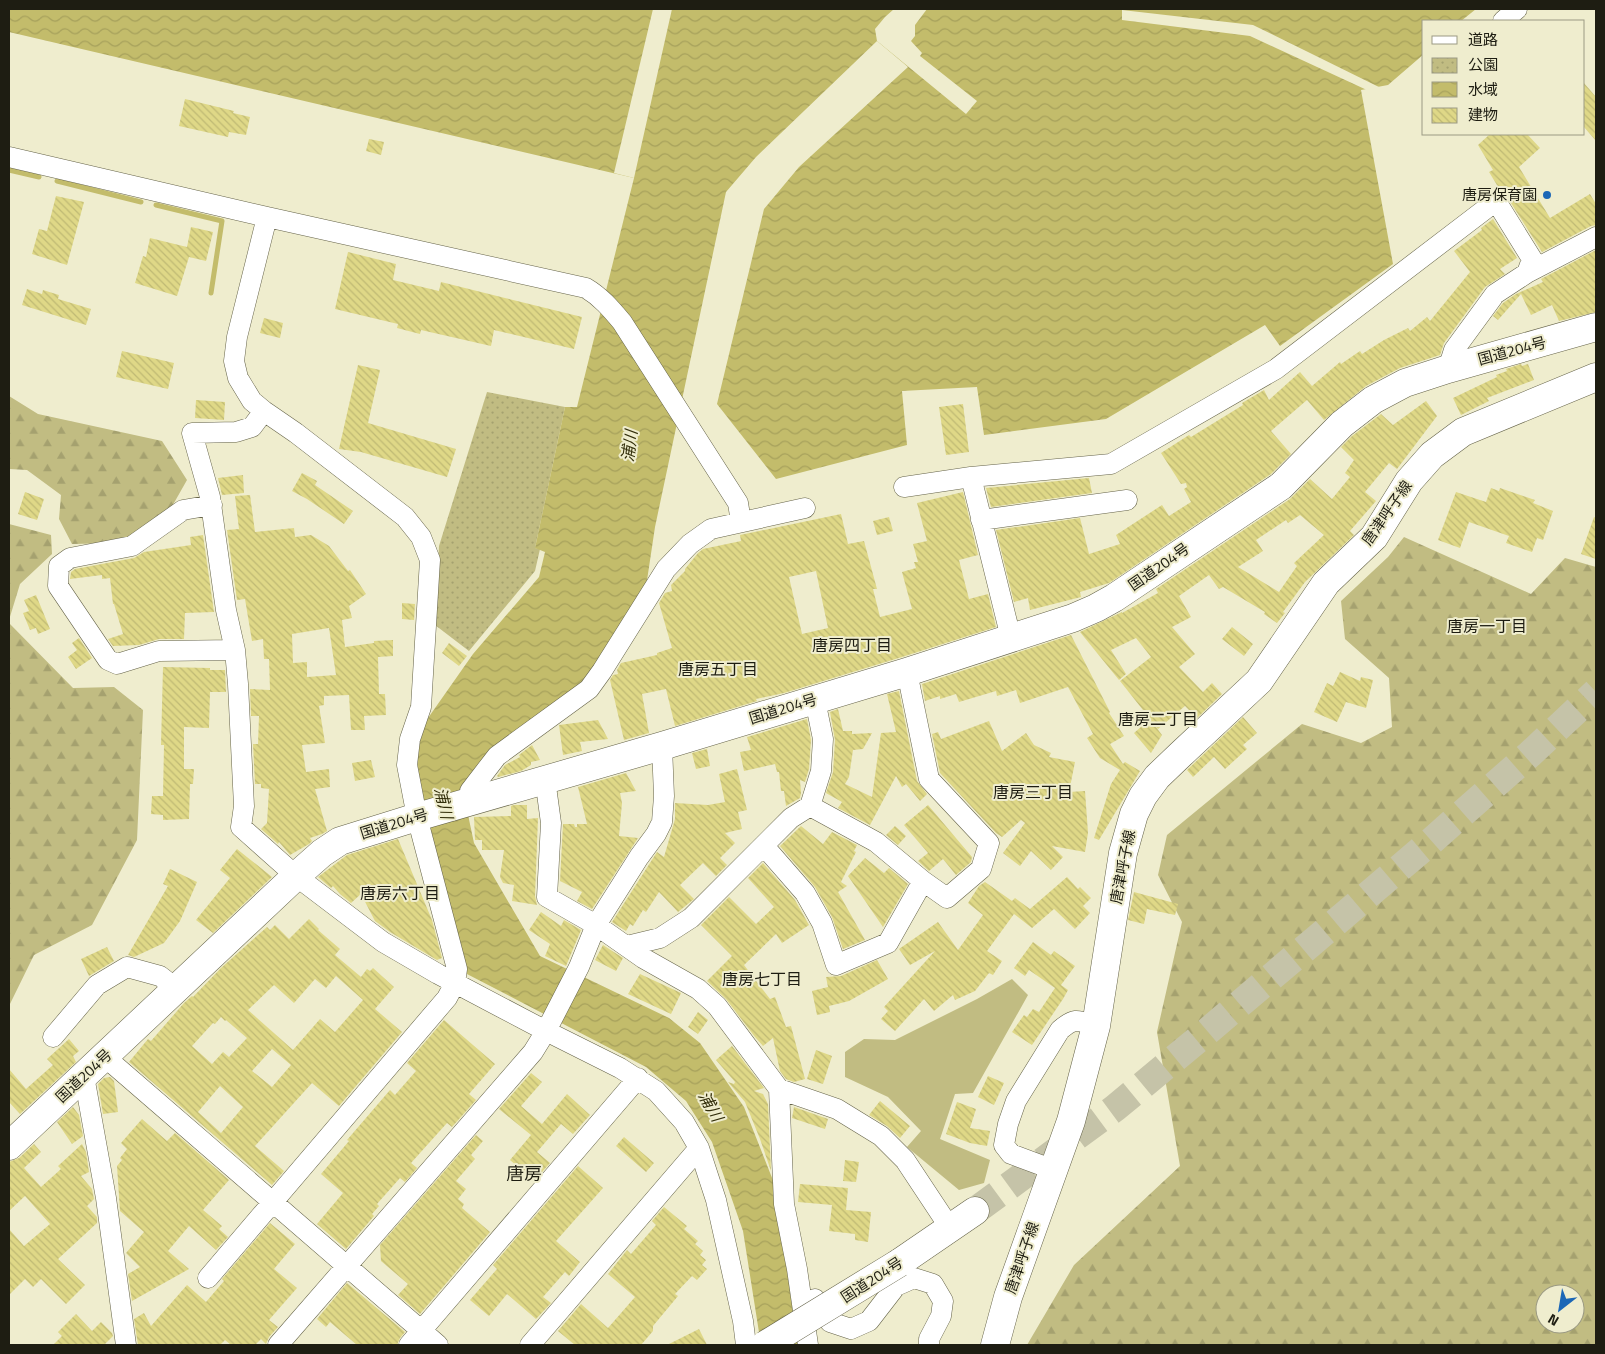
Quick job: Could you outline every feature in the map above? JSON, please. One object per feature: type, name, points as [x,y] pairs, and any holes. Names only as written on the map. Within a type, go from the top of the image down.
[{"type":"main road","name":"国道204号","points":[[9,1146],[296,876],[322,853],[340,841],[815,700],[1073,618],[1114,598],[1281,486],[1342,424],[1374,400],[1405,384],[1448,369],[1596,327]]},
{"type":"main road","name":"唐津呼子線","points":[[995,1345],[1008,1297],[1071,1121],[1096,1026],[1123,853],[1134,814],[1143,796],[1157,777],[1259,681],[1326,583],[1358,554],[1374,536],[1409,482],[1432,455],[1463,432],[1596,377]]},
{"type":"main road","name":"国道204号","points":[[765,1345],[899,1263],[975,1211]]},
{"type":"street","points":[[1505,20],[1517,9]]},
{"type":"street","points":[[9,157],[586,288],[606,303],[622,322],[738,503],[741,522]]},
{"type":"street","points":[[904,487],[971,477],[1110,464],[1276,369],[1496,202],[1532,259],[1527,273]]},
{"type":"street","points":[[208,1278],[447,998],[455,983],[457,969],[416,817],[407,765],[410,739],[421,707],[430,560],[421,537],[405,517],[296,433],[264,411],[252,401],[238,378],[234,361],[237,337],[267,217]]},
{"type":"street","points":[[1448,369],[1454,350],[1496,294],[1527,273],[1596,237]]},
{"type":"street","points":[[264,411],[252,426],[236,432],[192,433],[212,506],[226,610],[235,650],[244,806],[241,827],[296,876],[383,942],[455,983],[638,1078],[656,1091],[684,1122],[699,1148],[716,1200],[746,1345]]},
{"type":"street","points":[[971,477],[1011,638]]},
{"type":"street","points":[[981,520],[1126,500]]},
{"type":"street","points":[[212,506],[183,510],[132,546],[70,558],[59,566],[58,586],[108,660],[117,664],[159,651],[235,650]]},
{"type":"street","points":[[470,801],[470,791],[497,756],[589,689],[602,672],[666,569],[690,544],[711,529],[805,508]]},
{"type":"street","points":[[810,806],[876,842],[923,881],[947,898],[981,869],[989,843],[929,779],[907,672]]},
{"type":"street","points":[[627,946],[660,938],[691,918],[791,818],[810,806],[821,771],[822,755],[822,739],[815,700]]},
{"type":"street","points":[[278,1345],[533,1052],[579,967],[596,925],[662,822],[664,796],[662,746]]},
{"type":"street","points":[[545,779],[551,823],[547,897],[596,925],[643,958],[698,989],[717,1006],[779,1090],[784,1204],[808,1345]]},
{"type":"street","points":[[764,846],[805,893],[822,923],[836,965],[888,943],[923,881]]},
{"type":"street","points":[[53,1037],[97,985],[127,967],[160,976],[177,989]]},
{"type":"street","points":[[1054,1170],[1011,1154],[1004,1145],[1008,1124],[1016,1101],[1060,1030],[1070,1022],[1080,1021],[1096,1026]]},
{"type":"street","points":[[104,1057],[346,1267],[416,1338],[438,1345]]},
{"type":"street","points":[[84,1076],[106,1198],[126,1345]]},
{"type":"street","points":[[416,1338],[638,1078]]},
{"type":"street","points":[[779,1090],[837,1109],[881,1136],[905,1160],[950,1228]]},
{"type":"street","points":[[530,1345],[699,1148]]},
{"type":"street","points":[[796,1270],[830,1322],[851,1329],[870,1321],[896,1286],[914,1278],[932,1284],[943,1301],[941,1316],[928,1340],[929,1345]]},
{"type":"green space","points":[[487,392],[565,407],[535,548],[540,549],[535,571],[469,651],[435,625],[439,546]]},
{"type":"green space","points":[[9,396],[38,414],[162,441],[187,480],[170,510],[120,543],[72,544],[59,519],[61,495],[27,470],[9,469]]},
{"type":"green space","points":[[9,524],[51,535],[52,554],[20,584],[9,620]]},
{"type":"green space","points":[[1404,537],[1531,594],[1565,558],[1596,567],[1596,1345],[1027,1345],[1074,1265],[1180,1166],[1157,1032],[1182,922],[1158,875],[1167,835],[1302,724],[1361,743],[1392,727],[1389,678],[1345,639],[1341,601],[1388,557]]},
{"type":"green space","points":[[9,623],[73,688],[114,687],[143,710],[137,840],[92,925],[34,955],[9,1006]]},
{"type":"green space","points":[[1012,979],[1028,995],[973,1093],[955,1094],[940,1139],[990,1160],[984,1183],[959,1190],[907,1147],[921,1131],[888,1097],[845,1077],[845,1052],[864,1039],[895,1040],[977,999]]},
{"type":"water","name":"浦川","points":[[9,9],[1476,9],[1462,20],[1422,20],[1422,56],[1388,85],[1361,90],[1393,264],[1280,346],[1265,325],[1106,419],[984,435],[977,387],[902,391],[907,445],[776,479],[717,404],[764,209],[799,167],[908,67],[877,41],[756,157],[726,192],[655,527],[646,587],[588,686],[497,752],[467,810],[474,843],[540,956],[669,1018],[700,1043],[744,1107],[778,1193],[802,1345],[761,1345],[743,1231],[712,1142],[686,1101],[646,1067],[465,973],[427,834],[414,738],[473,654],[539,577],[545,552],[535,548],[565,407],[577,407],[634,178],[9,32]]},
{"type":"pier","points":[[653,9],[672,9],[634,178],[614,173]]},
{"type":"pier","points":[[894,9],[927,9],[915,25],[915,36],[911,41],[922,53],[920,56],[977,101],[966,114],[877,41],[875,29]]},
{"type":"pier","points":[[1122,10],[1253,25],[1383,89],[1369,91],[1250,36],[1122,20]]},
{"type":"building","points":[[1585,84],[1596,97],[1596,141],[1585,128]]},
{"type":"building","points":[[185,99],[234,111],[233,113],[250,117],[246,135],[229,132],[228,137],[179,126]]},
{"type":"building","points":[[1489,135],[1528,135],[1540,148],[1519,167],[1550,218],[1590,194],[1596,204],[1596,225],[1542,252],[1489,172],[1493,170],[1478,145]]},
{"type":"building","points":[[369,139],[384,142],[381,155],[366,151]]},
{"type":"building","points":[[56,196],[84,202],[67,265],[32,254],[39,229],[47,231]]},
{"type":"building","points":[[1493,219],[1517,258],[1500,269],[1505,274],[1485,287],[1444,343],[1440,355],[1400,368],[1366,386],[1324,420],[1307,400],[1271,431],[1291,454],[1271,474],[1109,583],[1080,592],[1081,597],[1030,610],[1028,598],[1014,602],[996,530],[1080,518],[1089,554],[1120,544],[1116,535],[1162,505],[1169,516],[1191,502],[1184,489],[1187,487],[1186,483],[1181,484],[1161,453],[1189,435],[1191,437],[1264,390],[1269,400],[1300,372],[1312,386],[1340,362],[1341,364],[1360,351],[1362,354],[1408,328],[1410,331],[1427,317],[1430,321],[1470,272],[1454,251],[1482,230],[1481,228]]},
{"type":"building","points":[[191,227],[213,232],[206,261],[189,257],[177,296],[135,283],[143,256],[146,257],[150,238],[187,247]]},
{"type":"building","points":[[1596,250],[1596,312],[1559,321],[1552,305],[1531,315],[1521,294],[1498,320],[1493,316],[1503,303],[1516,294],[1543,282],[1541,279]]},
{"type":"building","points":[[348,252],[396,264],[393,280],[439,291],[441,282],[582,317],[574,349],[494,330],[491,346],[421,330],[420,334],[397,328],[398,324],[335,309]]},
{"type":"building","points":[[27,289],[42,294],[43,290],[59,295],[58,299],[91,309],[86,325],[22,305]]},
{"type":"building","points":[[264,318],[283,323],[280,338],[260,333]]},
{"type":"building","points":[[122,351],[174,363],[168,389],[116,377]]},
{"type":"building","points":[[1521,364],[1522,366],[1528,364],[1534,380],[1487,398],[1489,401],[1461,415],[1453,398],[1497,377],[1496,375],[1507,371],[1506,369]]},
{"type":"building","points":[[358,365],[380,370],[368,423],[456,449],[447,477],[361,452],[339,449]]},
{"type":"building","points":[[196,400],[225,402],[224,420],[195,418]]},
{"type":"building","points":[[1426,401],[1437,416],[1397,469],[1389,463],[1365,492],[1376,501],[1350,531],[1354,535],[1305,582],[1277,623],[1264,614],[1265,612],[1223,587],[1219,589],[1209,575],[1179,596],[1191,617],[1172,627],[1195,654],[1179,667],[1203,692],[1212,683],[1222,694],[1197,718],[1185,706],[1158,729],[1120,681],[1151,657],[1136,638],[1111,650],[1126,674],[1119,680],[1080,632],[1122,613],[1158,593],[1156,589],[1290,499],[1310,479],[1332,499],[1350,477],[1345,473],[1354,460],[1341,447],[1381,414],[1393,425]],"holes":[[[1300,515],[1324,535],[1294,563],[1297,566],[1279,592],[1238,567],[1263,551],[1256,540],[1286,520],[1288,523]]]},
{"type":"building","points":[[963,404],[969,452],[946,455],[939,407]]},
{"type":"building","points":[[302,473],[317,481],[315,485],[353,511],[344,524],[292,491]]},
{"type":"building","points":[[243,475],[244,493],[222,495],[218,478]]},
{"type":"building","points":[[1089,478],[1092,493],[991,507],[986,488]]},
{"type":"building","points":[[1491,488],[1499,491],[1500,488],[1535,500],[1533,503],[1553,511],[1543,540],[1537,538],[1532,552],[1506,543],[1509,536],[1469,522],[1460,548],[1438,540],[1456,492],[1486,502]]},
{"type":"building","points":[[25,492],[44,499],[37,520],[18,514]]},
{"type":"building","points":[[963,492],[978,555],[959,560],[969,599],[988,594],[996,627],[784,693],[756,699],[757,701],[675,726],[666,689],[642,694],[649,733],[624,740],[610,680],[613,675],[618,674],[617,670],[621,663],[657,655],[657,653],[672,648],[659,603],[665,593],[672,591],[671,585],[685,571],[698,553],[703,549],[741,541],[740,535],[841,514],[848,544],[864,541],[877,589],[873,589],[880,617],[912,609],[902,572],[916,568],[914,562],[918,562],[913,544],[927,541],[917,503]],"holes":[[[816,571],[828,628],[802,634],[789,577]]]},
{"type":"building","points":[[250,495],[255,532],[294,528],[295,537],[311,535],[329,546],[348,571],[350,570],[366,594],[349,606],[352,618],[342,620],[345,647],[374,643],[374,641],[393,640],[393,656],[378,657],[379,694],[385,694],[386,715],[364,716],[365,730],[351,730],[349,695],[324,696],[324,705],[319,706],[325,743],[302,745],[306,772],[329,769],[330,787],[315,789],[327,831],[310,838],[312,841],[309,844],[290,855],[279,842],[278,844],[261,829],[267,823],[269,789],[261,788],[261,784],[255,784],[253,744],[258,744],[259,716],[251,716],[250,689],[270,690],[269,659],[264,659],[263,639],[252,641],[245,599],[237,600],[227,530],[239,529],[235,496]],"holes":[[[329,628],[336,675],[307,677],[307,662],[293,663],[292,634]]]},
{"type":"building","points":[[889,517],[893,531],[877,535],[873,521]]},
{"type":"building","points":[[1594,517],[1596,518],[1596,559],[1581,554]]},
{"type":"building","points":[[203,535],[214,612],[185,613],[184,639],[159,639],[139,645],[113,646],[108,639],[123,634],[113,604],[110,578],[102,579],[102,575],[70,579],[71,572],[75,569],[134,558],[144,552],[191,545],[190,537]]},
{"type":"building","points":[[36,595],[50,629],[38,634],[36,628],[30,630],[23,613],[29,611],[24,600]]},
{"type":"building","points":[[402,603],[415,604],[414,620],[402,619]]},
{"type":"building","points":[[1232,627],[1253,644],[1244,656],[1222,639]]},
{"type":"building","points":[[1071,635],[1109,713],[1124,736],[1110,744],[1123,764],[1125,762],[1140,771],[1099,840],[1094,838],[1111,784],[1120,770],[1100,758],[1087,738],[1093,734],[1068,687],[1020,703],[1016,690],[997,696],[996,691],[959,702],[956,694],[940,699],[940,696],[925,701],[922,684]]},
{"type":"building","points":[[79,638],[92,658],[76,669],[68,657],[77,650],[72,643]]},
{"type":"building","points":[[449,643],[467,656],[459,666],[442,653]]},
{"type":"building","points":[[163,667],[225,670],[226,692],[210,692],[209,728],[184,727],[184,769],[194,769],[193,784],[190,784],[189,819],[163,820],[163,815],[151,814],[152,796],[163,796],[164,745],[161,745]]},
{"type":"building","points":[[1340,672],[1360,681],[1361,677],[1373,680],[1366,708],[1346,702],[1337,722],[1314,712],[1327,683],[1333,686]]},
{"type":"building","points":[[899,691],[917,781],[927,794],[920,801],[906,784],[902,787],[896,776],[870,825],[838,808],[842,802],[826,793],[833,772],[835,740],[830,712],[838,709],[843,731],[852,731],[852,734],[872,733],[863,749],[853,750],[849,777],[845,784],[872,797],[881,733],[896,732],[887,694]]},
{"type":"building","points":[[1243,717],[1257,733],[1243,745],[1247,749],[1225,769],[1214,757],[1193,777],[1187,770]]},
{"type":"building","points":[[807,719],[811,740],[809,769],[805,782],[800,780],[800,798],[786,806],[784,791],[781,791],[779,772],[777,772],[775,764],[744,771],[740,752],[751,750],[747,737]]},
{"type":"building","points":[[1150,719],[1162,735],[1151,753],[1134,733]]},
{"type":"building","points":[[598,720],[608,739],[580,742],[582,751],[563,755],[559,725]]},
{"type":"building","points":[[989,721],[1002,751],[1026,733],[1034,745],[1051,753],[1049,757],[1075,762],[1069,792],[1085,791],[1088,833],[1085,852],[1052,846],[1063,857],[1051,870],[1031,851],[1020,866],[1003,853],[1025,823],[1021,820],[1002,837],[996,833],[940,773],[932,734],[938,732],[941,739]]},
{"type":"building","points":[[532,745],[540,760],[531,762],[531,765],[521,771],[497,776],[505,765],[520,757],[519,755]]},
{"type":"building","points":[[707,749],[710,766],[696,769],[692,753]]},
{"type":"building","points":[[371,760],[375,777],[355,781],[352,763]]},
{"type":"building","points":[[737,769],[747,810],[738,812],[742,829],[725,833],[735,843],[720,858],[727,865],[716,876],[703,863],[680,885],[694,899],[678,912],[659,892],[646,912],[643,910],[633,926],[630,924],[626,931],[612,922],[657,852],[664,857],[675,819],[675,803],[708,805],[725,802],[719,774]]},
{"type":"building","points":[[626,773],[636,791],[620,793],[622,803],[619,836],[638,838],[592,909],[577,901],[582,892],[560,881],[563,824],[574,824],[577,827],[577,824],[587,824],[578,787]]},
{"type":"building","points":[[527,805],[527,819],[538,818],[535,896],[537,905],[512,901],[514,885],[503,883],[500,877],[504,850],[482,850],[482,840],[475,840],[474,817],[511,816],[511,806]]},
{"type":"building","points":[[928,805],[972,857],[971,862],[956,875],[943,859],[929,871],[918,861],[928,853],[904,825]]},
{"type":"building","points":[[801,826],[823,844],[832,832],[857,845],[854,851],[856,852],[841,882],[847,886],[838,892],[865,940],[843,949],[832,917],[815,887],[780,846]]},
{"type":"building","points":[[895,826],[906,836],[898,845],[886,835]]},
{"type":"building","points":[[398,839],[432,920],[442,958],[437,960],[375,921],[361,894],[351,903],[333,886],[331,888],[318,877],[347,855]]},
{"type":"building","points":[[237,849],[272,877],[213,933],[196,920],[230,878],[220,870]]},
{"type":"building","points":[[865,858],[884,873],[889,868],[908,884],[883,927],[848,876]]},
{"type":"building","points":[[763,863],[795,900],[809,925],[782,943],[776,934],[744,965],[770,999],[775,997],[786,1027],[791,1026],[805,1079],[794,1082],[786,1079],[780,1071],[773,1038],[763,1046],[726,999],[707,981],[732,956],[701,925],[729,897],[756,924],[774,907],[748,878]]},
{"type":"building","points":[[170,869],[197,882],[180,921],[164,943],[134,957],[128,955],[168,886],[163,884]]},
{"type":"building","points":[[1067,877],[1078,889],[1080,887],[1091,898],[1083,906],[1090,913],[1075,929],[1054,909],[1032,928],[1014,914],[987,951],[1002,961],[993,975],[989,973],[975,991],[955,1000],[953,995],[934,1011],[924,999],[895,1031],[881,1019],[888,1011],[884,1007],[935,951],[910,965],[899,949],[938,922],[958,950],[983,915],[968,903],[979,886],[985,882],[1012,901],[1015,898],[1030,909]]},
{"type":"building","points":[[1134,892],[1178,904],[1175,915],[1147,909],[1144,924],[1128,920]]},
{"type":"building","points":[[541,912],[561,926],[564,920],[581,930],[566,966],[545,956],[550,944],[529,930]]},
{"type":"building","points":[[309,919],[318,930],[340,949],[335,955],[361,977],[367,969],[370,971],[373,968],[394,987],[375,1009],[402,1032],[339,1106],[312,1083],[255,1146],[284,1171],[272,1185],[129,1062],[148,1039],[151,1041],[184,1003],[193,997],[221,968],[267,927],[270,930],[275,925],[289,939]],"holes":[[[336,976],[363,1000],[335,1032],[320,1019],[293,1050],[248,1010],[274,985],[294,1003],[315,979],[326,988]],[[221,1017],[247,1038],[229,1057],[223,1052],[212,1064],[192,1046],[213,1023],[215,1024]],[[272,1049],[291,1065],[272,1087],[252,1071]],[[220,1086],[243,1107],[221,1133],[198,1112]]]},
{"type":"building","points":[[1033,942],[1051,955],[1054,951],[1075,966],[1061,985],[1068,990],[1032,1045],[1012,1032],[1024,1015],[1027,1017],[1033,1009],[1039,1012],[1055,988],[1029,970],[1025,976],[1014,968]]},
{"type":"building","points":[[603,945],[623,958],[616,971],[595,960]]},
{"type":"building","points":[[107,947],[114,961],[89,976],[81,959]]},
{"type":"building","points":[[877,960],[888,979],[849,1001],[829,1006],[830,1012],[817,1015],[812,991],[828,987],[826,977],[841,976]]},
{"type":"building","points":[[640,974],[681,993],[671,1014],[628,994]]},
{"type":"building","points":[[698,1012],[708,1020],[698,1034],[688,1027]]},
{"type":"building","points":[[444,1020],[495,1064],[469,1094],[476,1100],[452,1127],[447,1123],[411,1163],[417,1168],[405,1182],[400,1178],[377,1204],[379,1206],[372,1214],[374,1216],[346,1249],[317,1224],[343,1193],[321,1174],[390,1090],[395,1095],[416,1071],[407,1063]]},
{"type":"building","points":[[69,1039],[79,1051],[73,1056],[76,1062],[20,1114],[9,1102],[9,1069],[26,1089],[53,1065],[47,1059]]},
{"type":"building","points":[[732,1046],[764,1088],[754,1091],[763,1094],[768,1104],[771,1171],[745,1102],[728,1082],[734,1084],[735,1082],[716,1060]]},
{"type":"building","points":[[816,1050],[832,1056],[823,1084],[807,1079]]},
{"type":"building","points":[[531,1073],[542,1082],[521,1106],[542,1124],[567,1094],[590,1115],[573,1134],[561,1124],[537,1152],[550,1163],[534,1181],[510,1160],[531,1135],[499,1109]]},
{"type":"building","points":[[988,1076],[1004,1083],[994,1105],[978,1097]]},
{"type":"building","points":[[110,1077],[114,1081],[118,1112],[103,1114],[98,1084],[104,1078]]},
{"type":"building","points":[[880,1101],[910,1126],[900,1138],[887,1126],[869,1115]]},
{"type":"building","points":[[957,1102],[976,1109],[970,1128],[990,1131],[987,1146],[970,1143],[946,1134]]},
{"type":"building","points":[[73,1107],[79,1115],[83,1136],[72,1144],[57,1122]]},
{"type":"building","points":[[794,1107],[828,1119],[825,1129],[792,1118]]},
{"type":"building","points":[[142,1119],[167,1141],[175,1133],[229,1180],[203,1210],[222,1226],[219,1229],[228,1237],[216,1250],[189,1226],[168,1251],[189,1269],[132,1301],[128,1274],[140,1267],[126,1253],[144,1232],[120,1211],[117,1166],[127,1149],[121,1143]]},
{"type":"building","points":[[476,1135],[483,1141],[471,1155],[475,1159],[456,1181],[466,1189],[458,1199],[464,1204],[462,1208],[490,1232],[420,1314],[398,1295],[408,1284],[381,1261],[380,1245]]},
{"type":"building","points":[[624,1137],[654,1163],[646,1172],[616,1146]]},
{"type":"building","points":[[34,1144],[41,1152],[24,1168],[41,1187],[61,1169],[58,1166],[82,1144],[86,1152],[89,1172],[81,1176],[92,1189],[94,1199],[87,1206],[97,1217],[97,1223],[58,1259],[85,1285],[66,1304],[41,1279],[33,1287],[25,1279],[9,1295],[9,1229],[24,1246],[50,1224],[25,1196],[9,1211],[9,1162],[19,1158]]},
{"type":"building","points":[[845,1160],[859,1162],[856,1182],[843,1181]]},
{"type":"building","points":[[578,1166],[603,1188],[556,1241],[580,1262],[569,1276],[565,1272],[543,1297],[551,1303],[536,1319],[507,1294],[489,1316],[470,1300],[497,1269],[493,1265]]},
{"type":"building","points":[[800,1184],[848,1188],[846,1210],[871,1212],[868,1242],[855,1240],[855,1234],[829,1231],[832,1205],[798,1202]]},
{"type":"building","points":[[664,1207],[687,1226],[684,1229],[698,1241],[695,1244],[703,1251],[700,1255],[706,1260],[702,1265],[707,1269],[697,1280],[692,1276],[675,1294],[678,1296],[653,1326],[653,1331],[641,1345],[575,1345],[558,1331],[581,1304],[608,1328],[635,1297],[608,1274],[627,1250],[631,1254],[656,1225],[652,1221]]},
{"type":"building","points":[[270,1223],[295,1244],[274,1269],[297,1288],[269,1320],[278,1327],[269,1337],[266,1344],[261,1339],[255,1345],[231,1345],[225,1340],[220,1345],[138,1345],[134,1319],[144,1313],[151,1326],[187,1285],[206,1302],[224,1281],[222,1279]]},
{"type":"building","points":[[347,1283],[405,1332],[397,1345],[357,1345],[330,1322],[326,1327],[317,1319]]},
{"type":"building","points":[[76,1314],[92,1331],[101,1322],[112,1333],[113,1336],[106,1345],[53,1345],[62,1336],[58,1332]]},
{"type":"building","points":[[699,1329],[707,1345],[667,1345]]},
{"type":"waterway","points":[[9,170],[39,177]]},
{"type":"waterway","points":[[57,181],[141,202]]},
{"type":"waterway","points":[[156,205],[222,221],[211,293]]},
{"type":"tunnel","points":[[975,1211],[1115,1108],[1202,1036],[1428,844],[1530,754],[1596,692]]},
{"type":"place","name":"唐房保育園","points":[[1547,195]]},
{"type":"district","name":"唐房一丁目","points":[[1487,626]]},
{"type":"district","name":"唐房四丁目","points":[[852,645]]},
{"type":"district","name":"唐房五丁目","points":[[718,669]]},
{"type":"district","name":"唐房二丁目","points":[[1158,719]]},
{"type":"district","name":"唐房三丁目","points":[[1033,792]]},
{"type":"district","name":"唐房六丁目","points":[[400,893]]},
{"type":"district","name":"唐房七丁目","points":[[762,979]]},
{"type":"district","name":"唐房","points":[[524,1174]]}]
